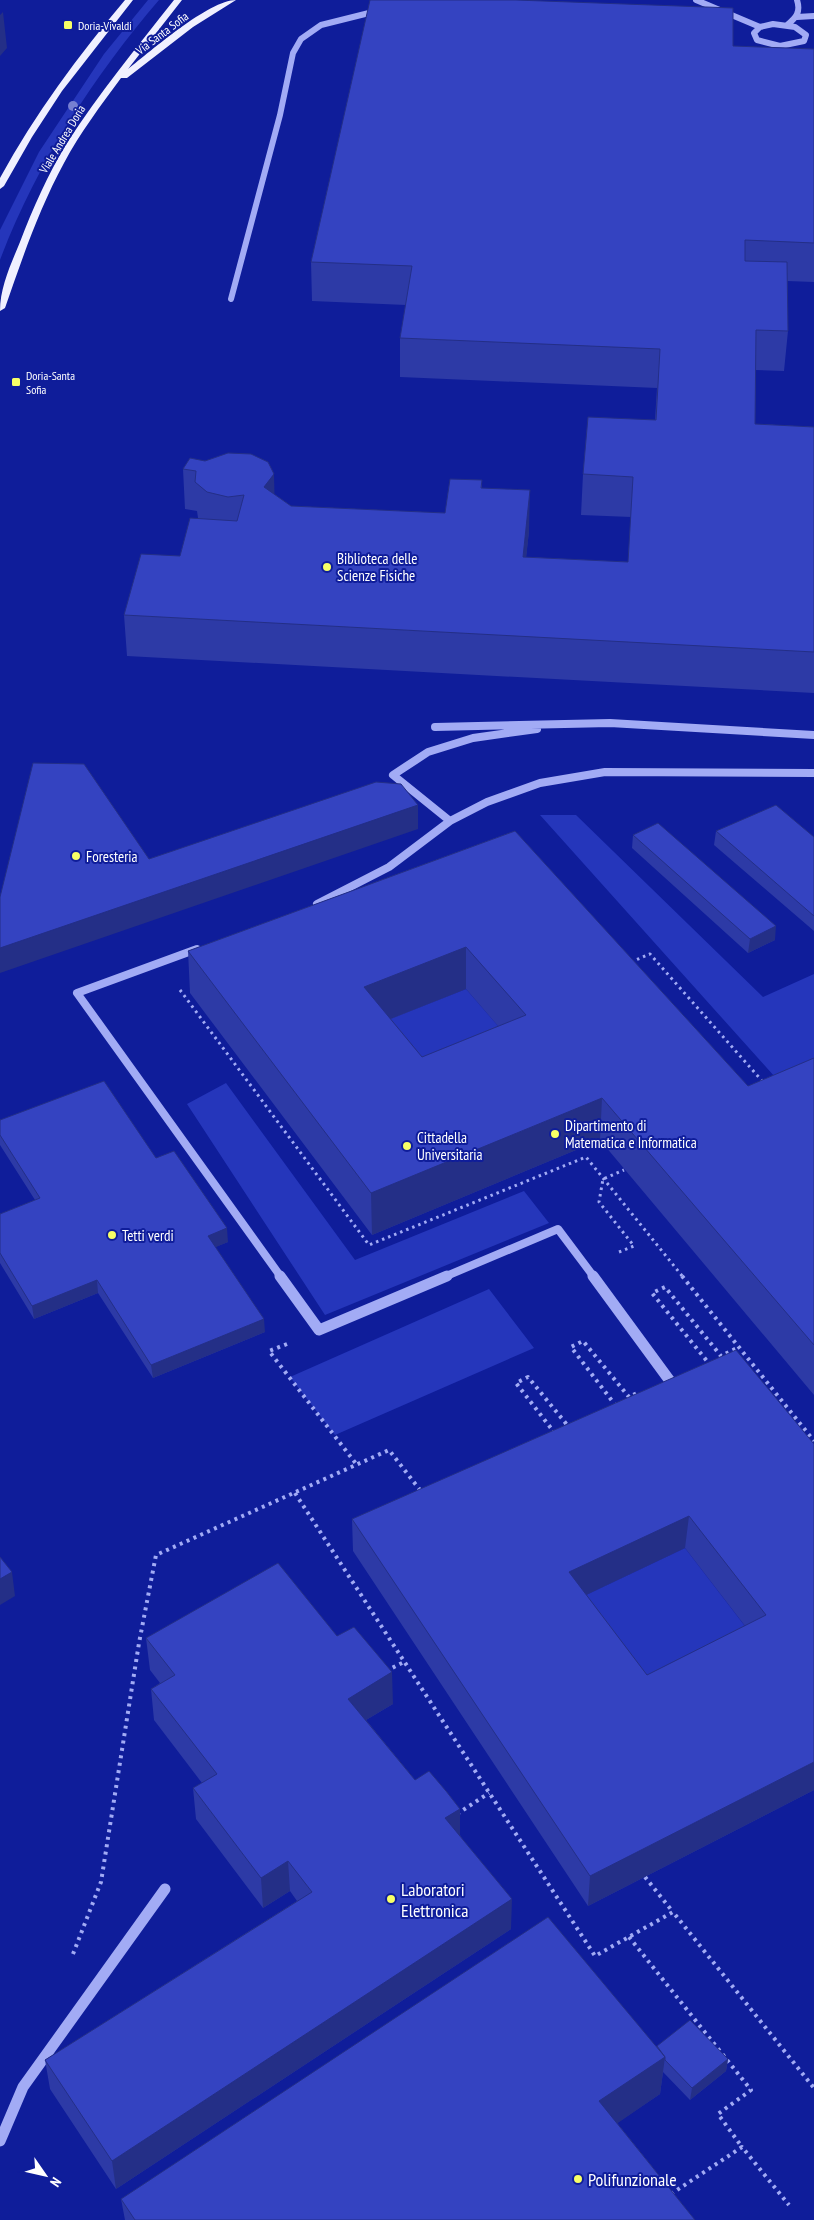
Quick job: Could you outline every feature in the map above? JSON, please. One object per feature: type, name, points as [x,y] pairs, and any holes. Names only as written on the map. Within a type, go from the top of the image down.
[{"type":"main road","name":"Viale Andrea Doria","points":[[0,186],[38,121],[86,51],[129,0]]},
{"type":"main road","name":"Viale Andrea Doria","points":[[0,308],[28,230],[71,145],[108,89],[178,0]]},
{"type":"main road","name":"Via Santa Sofia","points":[[108,89],[172,39],[214,9],[232,0]]},
{"type":"lane","points":[[696,0],[760,28]]},
{"type":"lane","points":[[788,25],[797,17],[800,8],[797,0]]},
{"type":"lane","points":[[231,300],[280,115],[293,53],[301,38],[321,25],[385,11]]},
{"type":"lane","points":[[797,17],[814,16]]},
{"type":"lane","points":[[773,24],[788,25],[799,29],[806,35],[804,41],[787,47],[766,45],[756,40],[754,33],[760,28],[773,24]]},
{"type":"lane","points":[[450,821],[393,775],[428,752],[473,738],[578,723]]},
{"type":"lane","points":[[435,727],[610,723],[814,736]]},
{"type":"lane","points":[[308,907],[327,900],[389,867],[450,821],[487,802],[540,783],[605,772],[814,773]]},
{"type":"lane","points":[[207,945],[77,994],[318,1330],[558,1230],[670,1381]]},
{"type":"lane","points":[[0,2141],[24,2087],[164,1889]]},
{"type":"path","points":[[625,964],[650,954],[767,1087]]},
{"type":"path","points":[[177,986],[369,1245],[586,1157],[814,1441]]},
{"type":"path","points":[[604,1179],[624,1170]]},
{"type":"path","points":[[585,1266],[634,1246],[599,1202],[604,1179]]},
{"type":"path","points":[[609,1409],[617,1406],[571,1347],[583,1341],[629,1396],[711,1366],[652,1293],[665,1287],[721,1356],[739,1347]]},
{"type":"path","points":[[269,1351],[357,1465]]},
{"type":"path","points":[[545,1436],[554,1432],[516,1382],[528,1377],[568,1426],[576,1423]]},
{"type":"path","points":[[73,1955],[102,1882],[138,1643],[156,1555],[389,1450],[426,1498]]},
{"type":"path","points":[[420,1490],[429,1486]]},
{"type":"path","points":[[295,1493],[595,1956],[673,1912]]},
{"type":"path","points":[[379,1675],[404,1662]]},
{"type":"path","points":[[453,1817],[489,1793]]},
{"type":"path","points":[[645,1877],[814,2088]]},
{"type":"path","points":[[628,1937],[751,2090],[718,2114],[789,2205]]},
{"type":"path","points":[[665,2199],[742,2147]]},
{"type":"shaded area","points":[[148,0],[159,0],[111,60],[68,123],[31,190],[0,260],[0,230],[39,152],[104,54]]},
{"type":"shaded area","points":[[540,815],[576,815],[763,997],[814,974],[814,1074],[783,1086]]},
{"type":"shaded area","points":[[466,989],[525,1057],[422,1099],[365,1029]]},
{"type":"shaded area","points":[[226,1083],[355,1260],[524,1191],[549,1223],[325,1315],[187,1104]]},
{"type":"shaded area","points":[[489,1289],[534,1348],[335,1435],[290,1377]]},
{"type":"shaded area","points":[[685,1548],[761,1647],[644,1706],[567,1604]]},
{"type":"building","points":[[370,0],[516,0],[733,8],[733,46],[814,49],[814,243],[745,240],[745,261],[787,262],[788,331],[756,330],[755,424],[814,427],[814,652],[124,615],[141,554],[180,556],[190,518],[237,521],[244,495],[228,497],[207,492],[195,482],[196,471],[183,469],[190,458],[205,461],[228,453],[251,454],[268,462],[274,474],[264,487],[291,506],[445,513],[450,479],[482,480],[481,488],[530,490],[523,557],[628,562],[633,477],[583,474],[588,417],[656,420],[660,349],[400,338],[412,266],[311,262]]},
{"type":"building","name":"Foresteria","points":[[33,763],[84,764],[149,859],[376,782],[401,784],[418,805],[0,948],[0,897]]},
{"type":"building","points":[[776,805],[814,837],[814,916],[716,831]]},
{"type":"building","points":[[658,823],[776,926],[750,939],[633,835]]},
{"type":"building","name":"Dipartimento di Matematica e Informatica","points":[[515,831],[748,1086],[814,1058],[814,1345],[602,1098],[371,1193],[188,951]],"holes":[[[466,947],[526,1015],[422,1057],[364,987]]]},
{"type":"building","name":"Tetti verdi","points":[[104,1081],[156,1158],[174,1151],[227,1228],[208,1236],[264,1319],[151,1365],[97,1280],[32,1306],[0,1253],[0,1214],[40,1198],[0,1135],[0,1120]]},
{"type":"building","points":[[736,1350],[814,1444],[814,1762],[590,1876],[352,1519]],"holes":[[[689,1516],[766,1615],[647,1675],[569,1572]]]},
{"type":"building","points":[[0,1557],[12,1572],[0,1579]]},
{"type":"building","name":"Laboratori Elettronica","points":[[278,1563],[337,1636],[354,1627],[392,1672],[348,1699],[415,1780],[429,1771],[446,1791],[460,1809],[445,1818],[512,1899],[112,2161],[45,2060],[312,1892],[288,1861],[261,1878],[193,1788],[217,1774],[151,1689],[175,1675],[146,1638]]},
{"type":"building","points":[[548,1917],[665,2057],[599,2101],[695,2220],[135,2220],[121,2199]]},
{"type":"building","points":[[690,2020],[728,2059],[692,2088],[665,2060],[657,2046]]},
{"type":"place","name":"Doria-Vivaldi","points":[[68,25]]},
{"type":"place","name":"Doria-Santa Sofia","points":[[16,382]]},
{"type":"place","name":"Biblioteca delle Scienze Fisiche","points":[[327,567]]},
{"type":"place","name":"Foresteria","points":[[76,856]]},
{"type":"place","name":"Dipartimento di Matematica e Informatica","points":[[555,1134]]},
{"type":"place","name":"Cittadella Universitaria","points":[[407,1146]]},
{"type":"place","name":"Tetti verdi","points":[[112,1235]]},
{"type":"place","name":"Laboratori Elettronica","points":[[391,1899]]},
{"type":"place","name":"Polifunzionale","points":[[578,2179]]}]
